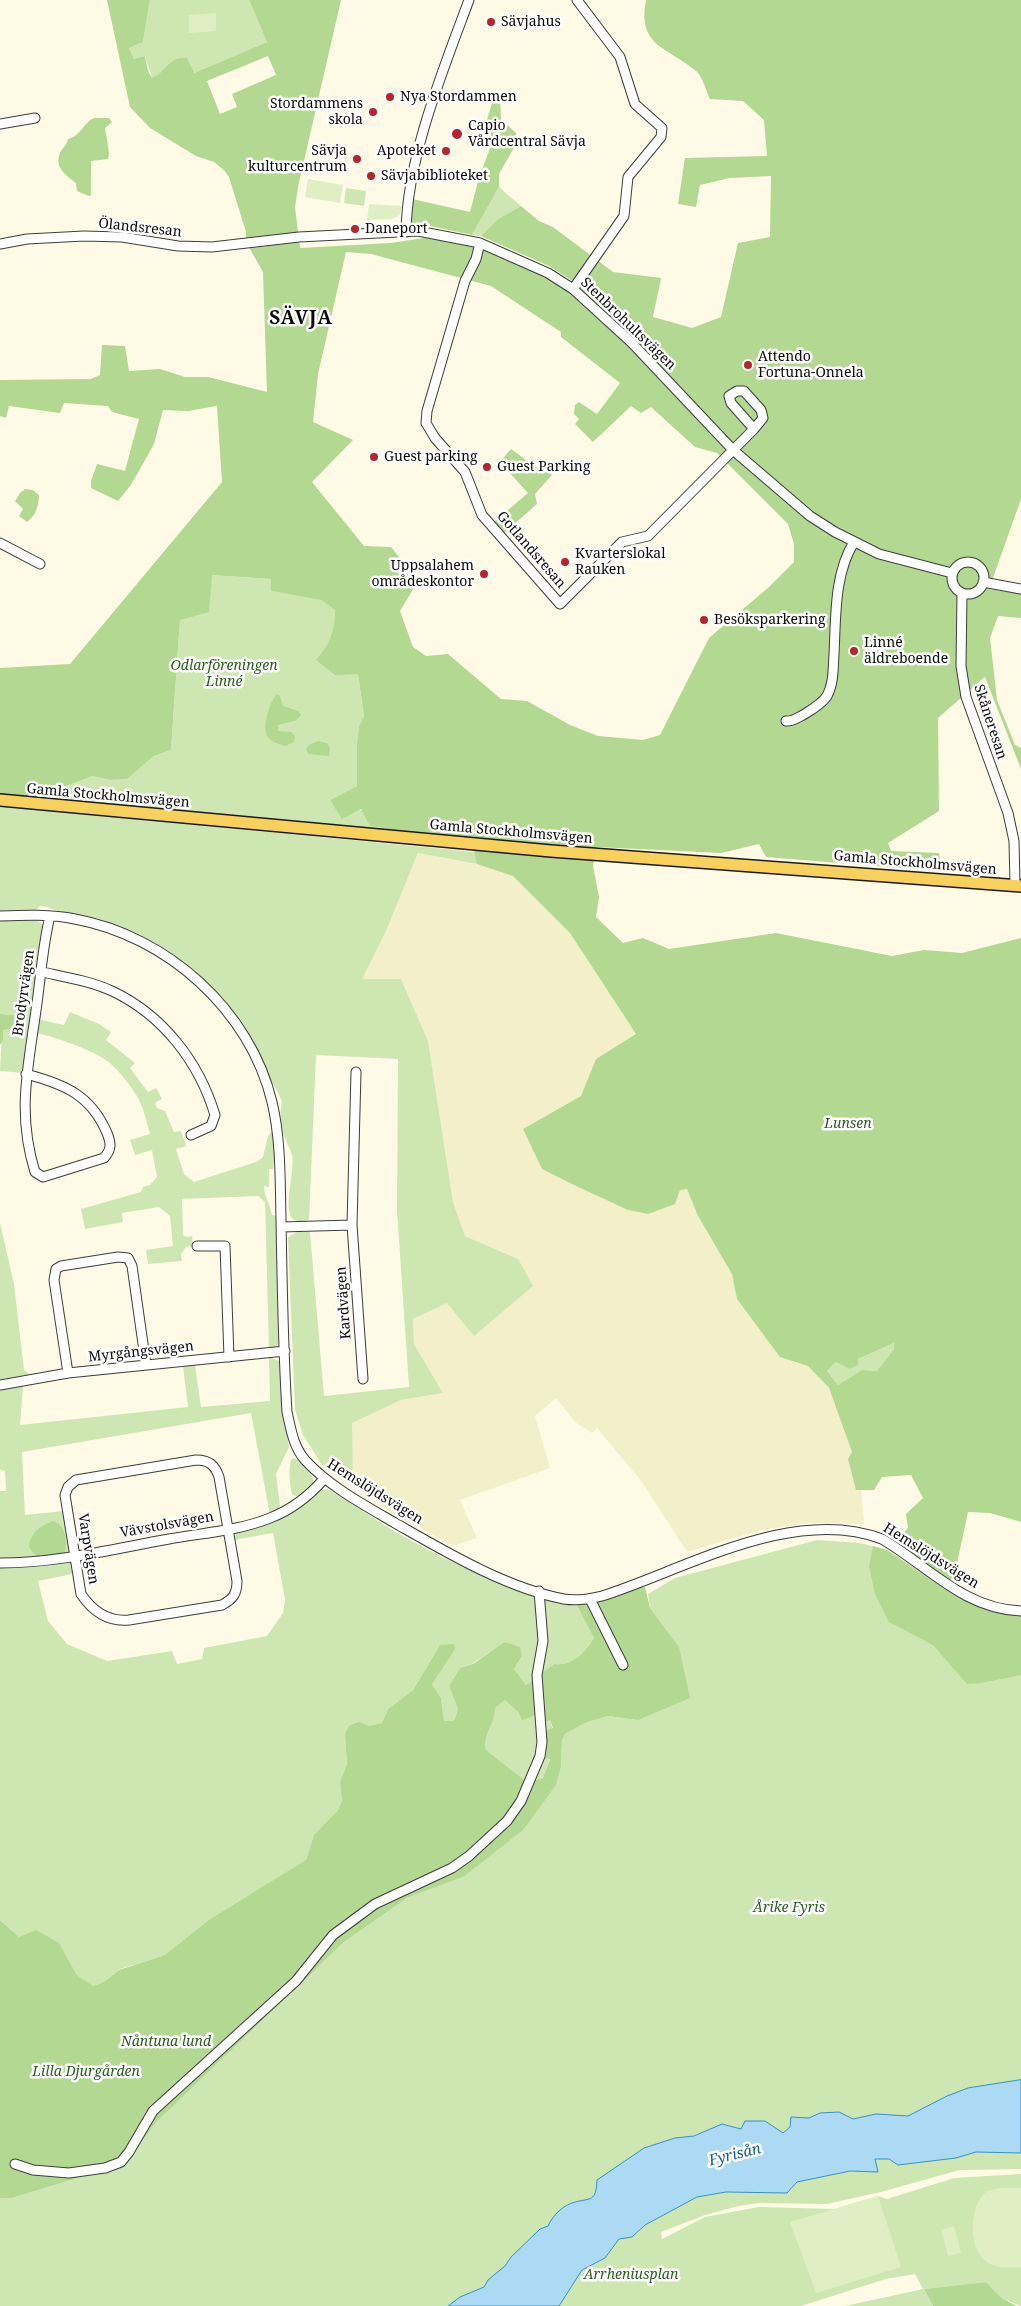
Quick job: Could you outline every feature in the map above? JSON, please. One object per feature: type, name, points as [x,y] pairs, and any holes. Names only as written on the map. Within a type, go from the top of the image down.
[{"type":"main road","name":"Gamla Stockholmsvägen","points":[[0,800],[551,851],[1018,886]]},
{"type":"street","points":[[406,232],[410,182],[439,84],[470,0]]},
{"type":"street","points":[[573,289],[624,216],[628,177],[661,138],[662,128],[634,104],[620,57],[577,0]]},
{"type":"street","points":[[0,124],[35,118]]},
{"type":"street","name":"Stenbrohultsvägen","points":[[246,242],[418,231],[480,244],[548,273],[573,289],[632,342],[733,450],[810,516],[835,532],[879,554],[952,573]]},
{"type":"street","name":"Ölandsresan","points":[[0,244],[84,236],[122,237],[178,246],[212,247],[246,242]]},
{"type":"street","name":"Gotlandsresan","points":[[480,244],[476,259],[465,281],[427,411],[426,423],[435,438],[465,472],[482,515],[560,604],[622,542],[648,536],[733,450]]},
{"type":"street","points":[[733,450],[754,430]]},
{"type":"street","points":[[786,721],[792,721],[818,706],[827,696],[832,681],[839,584],[845,557],[854,542]]},
{"type":"street","points":[[0,543],[40,564]]},
{"type":"street","points":[[972,562],[980,566],[984,573],[983,582],[980,589],[974,593],[962,593],[953,584],[952,573],[961,563],[972,562]]},
{"type":"street","points":[[983,582],[1021,589]]},
{"type":"street","name":"Skåneresan","points":[[962,593],[961,666],[966,697],[1008,813],[1014,840],[1018,886]]},
{"type":"street","name":"Hemslöjdsvägen","points":[[0,916],[50,916],[99,924],[141,941],[161,953],[206,987],[237,1026],[251,1049],[272,1102],[279,1153],[287,1412],[294,1446],[324,1479],[433,1544],[503,1579],[564,1599],[590,1599],[621,1590],[706,1555],[776,1536],[820,1531],[844,1531],[882,1539],[951,1587],[986,1606],[1021,1611]]},
{"type":"street","name":"Brodyrvägen","points":[[26,1074],[74,1092],[96,1111],[110,1141],[109,1150],[104,1158],[48,1176],[39,1175],[35,1172],[26,1138],[24,1093],[26,1074],[50,916]]},
{"type":"street","points":[[42,972],[88,982],[133,1002],[178,1043],[199,1077],[215,1115],[211,1126],[191,1135]]},
{"type":"street","name":"Kardvägen","points":[[356,1072],[352,1225],[363,1379]]},
{"type":"street","points":[[281,1227],[352,1225]]},
{"type":"street","points":[[197,1246],[225,1246],[229,1357]]},
{"type":"street","points":[[68,1373],[54,1280],[56,1269],[61,1266],[118,1257],[128,1258],[132,1266],[146,1365]]},
{"type":"street","name":"Myrgångsvägen","points":[[0,1385],[68,1373],[285,1351]]},
{"type":"street","name":"Varpvägen","points":[[204,1460],[214,1466],[219,1477],[228,1529],[237,1581],[237,1591],[231,1601],[222,1605],[115,1621],[89,1606],[81,1594],[65,1495],[68,1487],[76,1480],[204,1460]]},
{"type":"street","name":"Vävstolsvägen","points":[[0,1563],[28,1562],[74,1556],[250,1525],[283,1513],[298,1504],[324,1479]]},
{"type":"street","points":[[15,2164],[33,2170],[69,2173],[105,2168],[121,2162],[153,2111],[296,1981],[333,1936],[375,1904],[452,1868],[469,1856],[507,1822],[521,1801],[540,1756],[542,1742],[537,1675],[543,1640],[539,1592]]},
{"type":"street","points":[[590,1599],[623,1665]]},
{"type":"shaded area","points":[[418,853],[477,864],[513,876],[570,933],[636,1034],[596,1059],[581,1096],[523,1129],[542,1169],[628,1210],[648,1214],[680,1189],[687,1189],[698,1216],[732,1274],[737,1299],[780,1357],[808,1366],[829,1388],[852,1452],[856,1489],[861,1490],[864,1524],[807,1523],[761,1530],[687,1552],[642,1482],[597,1428],[592,1433],[575,1422],[556,1398],[535,1416],[550,1468],[460,1500],[477,1538],[453,1546],[386,1509],[353,1484],[351,1423],[401,1400],[443,1393],[414,1344],[413,1319],[447,1302],[518,1259],[465,1236],[453,1202],[428,1041],[401,979],[361,980],[386,931]]},
{"type":"green space","name":"Lunsen","points":[[107,0],[150,0],[143,42],[129,48],[134,59],[145,56],[148,71],[152,78],[157,76],[176,59],[187,58],[194,73],[267,42],[249,0],[341,0],[298,187],[295,207],[300,248],[391,243],[430,237],[476,247],[547,278],[573,294],[574,282],[549,266],[481,236],[498,219],[521,206],[539,221],[553,227],[613,272],[661,278],[653,317],[692,328],[721,317],[738,243],[770,237],[771,176],[730,178],[700,185],[696,207],[678,204],[685,158],[767,156],[764,120],[743,101],[710,99],[696,71],[650,37],[644,16],[646,0],[1021,0],[1021,499],[989,589],[1021,594],[1021,618],[998,616],[990,638],[997,700],[1015,745],[1021,748],[1021,769],[985,677],[938,718],[939,811],[888,843],[891,851],[939,853],[941,864],[925,870],[766,857],[759,844],[721,853],[597,847],[593,866],[599,897],[596,917],[623,943],[643,938],[669,949],[776,933],[892,956],[924,950],[962,953],[1021,938],[1021,1522],[990,1513],[968,1512],[956,1568],[950,1582],[896,1541],[908,1528],[906,1514],[923,1498],[911,1475],[882,1477],[874,1490],[856,1490],[848,1459],[852,1452],[829,1388],[808,1366],[780,1357],[737,1299],[732,1274],[698,1216],[687,1189],[680,1190],[675,1204],[648,1214],[628,1210],[542,1169],[523,1129],[581,1096],[596,1059],[636,1034],[570,933],[513,876],[477,864],[471,837],[390,833],[386,828],[370,826],[361,809],[342,819],[330,800],[357,786],[357,743],[359,726],[364,717],[358,674],[335,675],[316,660],[325,649],[331,637],[335,610],[321,600],[271,591],[271,579],[212,575],[209,612],[180,620],[171,750],[154,756],[127,779],[110,780],[92,776],[36,798],[0,795],[0,668],[70,664],[222,482],[217,406],[188,411],[163,410],[154,444],[131,485],[118,501],[91,488],[91,481],[97,464],[125,471],[139,419],[112,412],[108,406],[64,403],[60,413],[9,406],[6,418],[0,416],[0,380],[91,379],[100,375],[102,345],[125,346],[129,371],[160,369],[185,377],[208,377],[267,392],[263,272],[246,242],[246,232],[229,177],[214,162],[196,156],[150,128],[130,107]],"holes":[[[268,56],[276,75],[232,94],[237,107],[220,114],[207,81]],[[346,252],[371,254],[491,286],[561,332],[561,337],[620,383],[597,414],[579,402],[575,405],[574,414],[579,419],[575,424],[593,442],[631,406],[641,413],[651,407],[695,447],[717,453],[788,524],[794,544],[794,562],[769,587],[709,638],[660,735],[643,740],[598,736],[570,725],[527,701],[501,699],[448,654],[426,656],[413,647],[400,611],[418,581],[391,547],[364,546],[312,482],[353,440],[313,422],[318,374]],[[894,1343],[894,1349],[877,1371],[862,1370],[838,1385],[827,1371],[836,1362],[849,1369],[858,1365],[858,1359]]]},
{"type":"green space","points":[[150,0],[249,0],[267,42],[194,73],[152,78],[145,56],[134,59],[129,48],[143,42]]},
{"type":"green space","points":[[216,13],[216,31],[189,33],[189,15]]},
{"type":"green space","points":[[500,98],[501,119],[516,133],[515,146],[499,174],[499,187],[472,235],[421,224],[409,225],[408,198],[470,212],[479,178],[492,143],[482,136],[493,100]]},
{"type":"green space","points":[[94,118],[109,118],[112,122],[105,128],[109,153],[108,159],[91,161],[91,195],[89,196],[77,191],[76,183],[62,171],[59,158],[68,139],[76,135]]},
{"type":"green space","points":[[308,179],[343,185],[340,203],[305,197]]},
{"type":"green space","points":[[499,187],[521,206],[498,219],[481,236],[472,235]]},
{"type":"green space","points":[[346,188],[366,191],[364,206],[344,203]]},
{"type":"green space","points":[[369,204],[402,206],[400,215],[392,219],[367,220]]},
{"type":"green space","points":[[511,449],[541,471],[546,469],[552,475],[535,494],[537,504],[504,533],[494,522],[528,493],[500,462]]},
{"type":"green space","points":[[25,489],[33,490],[39,495],[36,510],[27,522],[19,516],[23,509],[15,501]]},
{"type":"green space","name":"Odlarföreningen Linné","points":[[212,575],[271,579],[272,591],[321,600],[335,610],[335,629],[328,646],[358,674],[364,718],[359,726],[357,743],[357,786],[330,800],[371,815],[390,833],[36,798],[92,776],[110,780],[127,779],[154,756],[171,750],[180,620]]},
{"type":"green space","points":[[277,694],[280,696],[283,706],[298,711],[301,715],[295,721],[278,725],[278,731],[291,732],[295,736],[294,742],[285,746],[270,740],[265,726],[272,702]]},
{"type":"green space","points":[[318,741],[327,743],[330,748],[329,756],[308,754],[306,749],[309,745]]},
{"type":"green space","points":[[0,806],[475,852],[477,864],[418,853],[386,931],[362,979],[401,979],[428,1041],[453,1202],[465,1236],[518,1259],[533,1286],[474,1336],[447,1303],[413,1319],[414,1344],[443,1393],[401,1400],[352,1423],[353,1484],[322,1465],[303,1435],[295,1410],[288,1237],[297,1232],[310,1232],[324,1396],[409,1387],[397,1210],[398,1059],[316,1055],[309,1220],[299,1221],[293,1219],[289,1211],[289,1195],[293,1161],[282,1126],[282,1102],[250,1034],[236,1014],[221,995],[185,963],[144,937],[122,927],[94,918],[40,906],[36,910],[0,912]]},
{"type":"green space","points":[[37,920],[43,925],[32,1018],[64,1025],[70,1012],[99,1024],[111,1032],[106,1040],[135,1063],[130,1068],[148,1092],[156,1088],[162,1099],[155,1103],[157,1108],[165,1111],[174,1132],[181,1131],[186,1146],[176,1149],[184,1174],[194,1182],[256,1162],[263,1157],[268,1136],[273,1130],[275,1155],[273,1169],[269,1169],[269,1187],[264,1186],[272,1215],[276,1216],[280,1341],[275,1349],[269,1350],[265,1202],[258,1196],[182,1199],[183,1235],[186,1237],[192,1236],[193,1246],[186,1247],[181,1254],[182,1261],[148,1264],[146,1250],[173,1246],[170,1216],[159,1207],[122,1213],[123,1222],[85,1229],[81,1209],[141,1192],[143,1187],[150,1185],[157,1177],[152,1150],[135,1155],[130,1140],[150,1134],[141,1104],[122,1076],[103,1058],[72,1044],[30,1032],[24,1073],[0,1071],[2,1030],[11,1029],[16,1026],[18,1019],[13,1015],[0,1014],[0,921]]},
{"type":"green space","points":[[0,1014],[14,1015],[18,1019],[16,1026],[3,1030],[3,1040],[0,1045]]},
{"type":"green space","name":"Årike Fyris","points":[[0,1223],[14,1284],[24,1370],[32,1376],[23,1387],[20,1425],[188,1407],[183,1366],[195,1365],[201,1407],[270,1401],[269,1357],[279,1361],[281,1365],[282,1402],[289,1447],[276,1474],[280,1506],[277,1512],[270,1515],[251,1413],[22,1452],[25,1515],[73,1510],[82,1572],[38,1581],[48,1621],[67,1644],[107,1661],[172,1651],[177,1664],[202,1659],[204,1648],[267,1636],[283,1613],[285,1600],[273,1533],[234,1540],[234,1537],[242,1530],[273,1522],[284,1517],[309,1497],[328,1489],[397,1533],[442,1557],[496,1582],[550,1600],[576,1604],[594,1638],[586,1649],[572,1661],[554,1664],[526,1685],[514,1669],[522,1656],[504,1642],[472,1664],[460,1668],[449,1686],[458,1709],[454,1721],[444,1721],[441,1698],[432,1684],[440,1645],[413,1690],[388,1709],[382,1723],[345,1734],[347,1764],[340,1782],[342,1801],[338,1810],[314,1835],[306,1860],[323,1962],[344,1942],[407,1898],[463,1877],[561,1766],[562,1741],[565,1734],[585,1723],[608,1716],[638,1720],[679,1647],[650,1608],[648,1594],[675,1578],[817,1540],[860,1543],[887,1550],[974,1606],[1001,1615],[1021,1615],[1021,2169],[960,2170],[881,2192],[827,2204],[759,2203],[739,2206],[705,2215],[661,2232],[662,2239],[705,2217],[759,2207],[835,2209],[878,2196],[887,2199],[954,2178],[1021,2174],[1021,2306],[1003,2299],[986,2282],[924,2289],[933,2306],[845,2306],[923,2289],[915,2274],[886,2279],[801,2306],[559,2306],[582,2270],[605,2258],[619,2239],[632,2237],[645,2225],[697,2197],[726,2192],[787,2193],[797,2182],[850,2171],[877,2172],[875,2159],[889,2159],[898,2165],[921,2162],[795,2140],[495,2306],[0,2306],[0,1937],[92,1997],[163,1956],[120,1969],[104,1982],[93,1986],[77,1975],[59,1943],[19,1937],[0,1920],[0,1491],[6,1491],[5,1471],[0,1470]]},
{"type":"green space","points":[[894,1343],[894,1349],[877,1371],[862,1370],[838,1385],[827,1371],[836,1362],[849,1369],[858,1359]]},
{"type":"green space","points":[[294,1458],[307,1467],[314,1482],[311,1488],[300,1497],[292,1495],[289,1473],[291,1460]]},
{"type":"green space","points":[[53,1521],[61,1526],[65,1534],[65,1553],[51,1557],[36,1556],[29,1547],[31,1538],[40,1528]]},
{"type":"green space","points":[[873,1546],[887,1550],[934,1583],[967,1601],[1002,1613],[1021,1615],[1021,1675],[967,1684],[933,1645],[889,1622],[875,1594],[869,1566]]},
{"type":"green space","name":"Lilla Djurgården","points":[[645,1587],[650,1608],[679,1647],[690,1698],[638,1720],[608,1716],[585,1723],[565,1734],[562,1741],[561,1766],[556,1785],[523,1830],[463,1877],[407,1898],[344,1942],[156,2122],[126,2163],[11,2198],[0,2198],[0,1920],[19,1937],[36,1930],[59,1943],[77,1975],[93,1986],[104,1982],[119,1970],[165,1955],[209,1920],[306,1860],[314,1835],[338,1810],[342,1801],[340,1782],[347,1764],[345,1734],[349,1726],[359,1722],[369,1726],[382,1723],[388,1709],[413,1690],[440,1645],[454,1644],[455,1649],[432,1684],[441,1698],[444,1721],[454,1721],[458,1709],[449,1686],[460,1668],[473,1664],[504,1642],[520,1647],[522,1656],[514,1669],[526,1685],[554,1664],[572,1661],[586,1649],[594,1638],[576,1604],[598,1602],[634,1588]],"holes":[[[505,1700],[519,1713],[522,1720],[536,1715],[545,1722],[550,1720],[553,1728],[538,1733],[545,1747],[543,1758],[550,1759],[543,1778],[527,1782],[486,1750],[486,1739],[495,1708]]]},
{"type":"green space","points":[[505,1700],[519,1713],[550,1720],[553,1742],[543,1778],[527,1782],[486,1750],[486,1739],[495,1708]]},
{"type":"green space","points":[[1000,2188],[1021,2188],[1021,2267],[995,2266],[987,2262],[981,2256],[973,2237],[974,2216],[981,2197],[987,2191]]},
{"type":"green space","points":[[878,2196],[901,2267],[816,2293],[790,2222]]},
{"type":"green space","points":[[954,2226],[961,2253],[948,2256],[941,2230]]},
{"type":"green space","points":[[986,2282],[1003,2299],[1017,2306],[933,2306],[924,2289]]},
{"type":"water","name":"Fyrisån","points":[[1021,2080],[1021,2153],[976,2152],[956,2158],[898,2165],[889,2159],[875,2159],[878,2172],[850,2171],[797,2182],[787,2193],[726,2192],[697,2197],[645,2225],[632,2237],[619,2239],[605,2258],[582,2270],[559,2306],[448,2306],[460,2297],[484,2287],[488,2280],[505,2266],[511,2257],[540,2229],[548,2226],[559,2211],[571,2203],[592,2198],[597,2180],[644,2148],[675,2138],[694,2136],[722,2124],[741,2129],[745,2121],[765,2121],[783,2133],[790,2127],[791,2117],[809,2118],[820,2113],[839,2112],[853,2119],[876,2114],[908,2116],[947,2096],[968,2088]]},
{"type":"place","name":"Sävjahus","points":[[491,22]]},
{"type":"place","name":"Nya Stordammen","points":[[390,97]]},
{"type":"place","name":"Stordammens skola","points":[[373,112]]},
{"type":"place","name":"Capio Vårdcentral Sävja","points":[[457,134]]},
{"type":"place","name":"Apoteket","points":[[446,151]]},
{"type":"place","name":"Sävja kulturcentrum","points":[[357,159]]},
{"type":"place","name":"Sävjabiblioteket","points":[[371,176]]},
{"type":"place","name":"Daneport","points":[[355,229]]},
{"type":"place","name":"Attendo Fortuna-Onnela","points":[[748,365]]},
{"type":"place","name":"Guest parking","points":[[374,457]]},
{"type":"place","name":"Guest Parking","points":[[487,467]]},
{"type":"place","name":"Kvarterslokal Rauken","points":[[565,562]]},
{"type":"place","name":"Uppsalahem områdeskontor","points":[[484,574]]},
{"type":"place","name":"Besöksparkering","points":[[704,620]]},
{"type":"place","name":"Linné äldreboende","points":[[854,651]]},
{"type":"district","name":"SÄVJA","points":[[301,319]]},
{"type":"park label","name":"Nåntuna lund","points":[[166,2042]]},
{"type":"park label","name":"Arrheniusplan","points":[[631,2275]]}]
